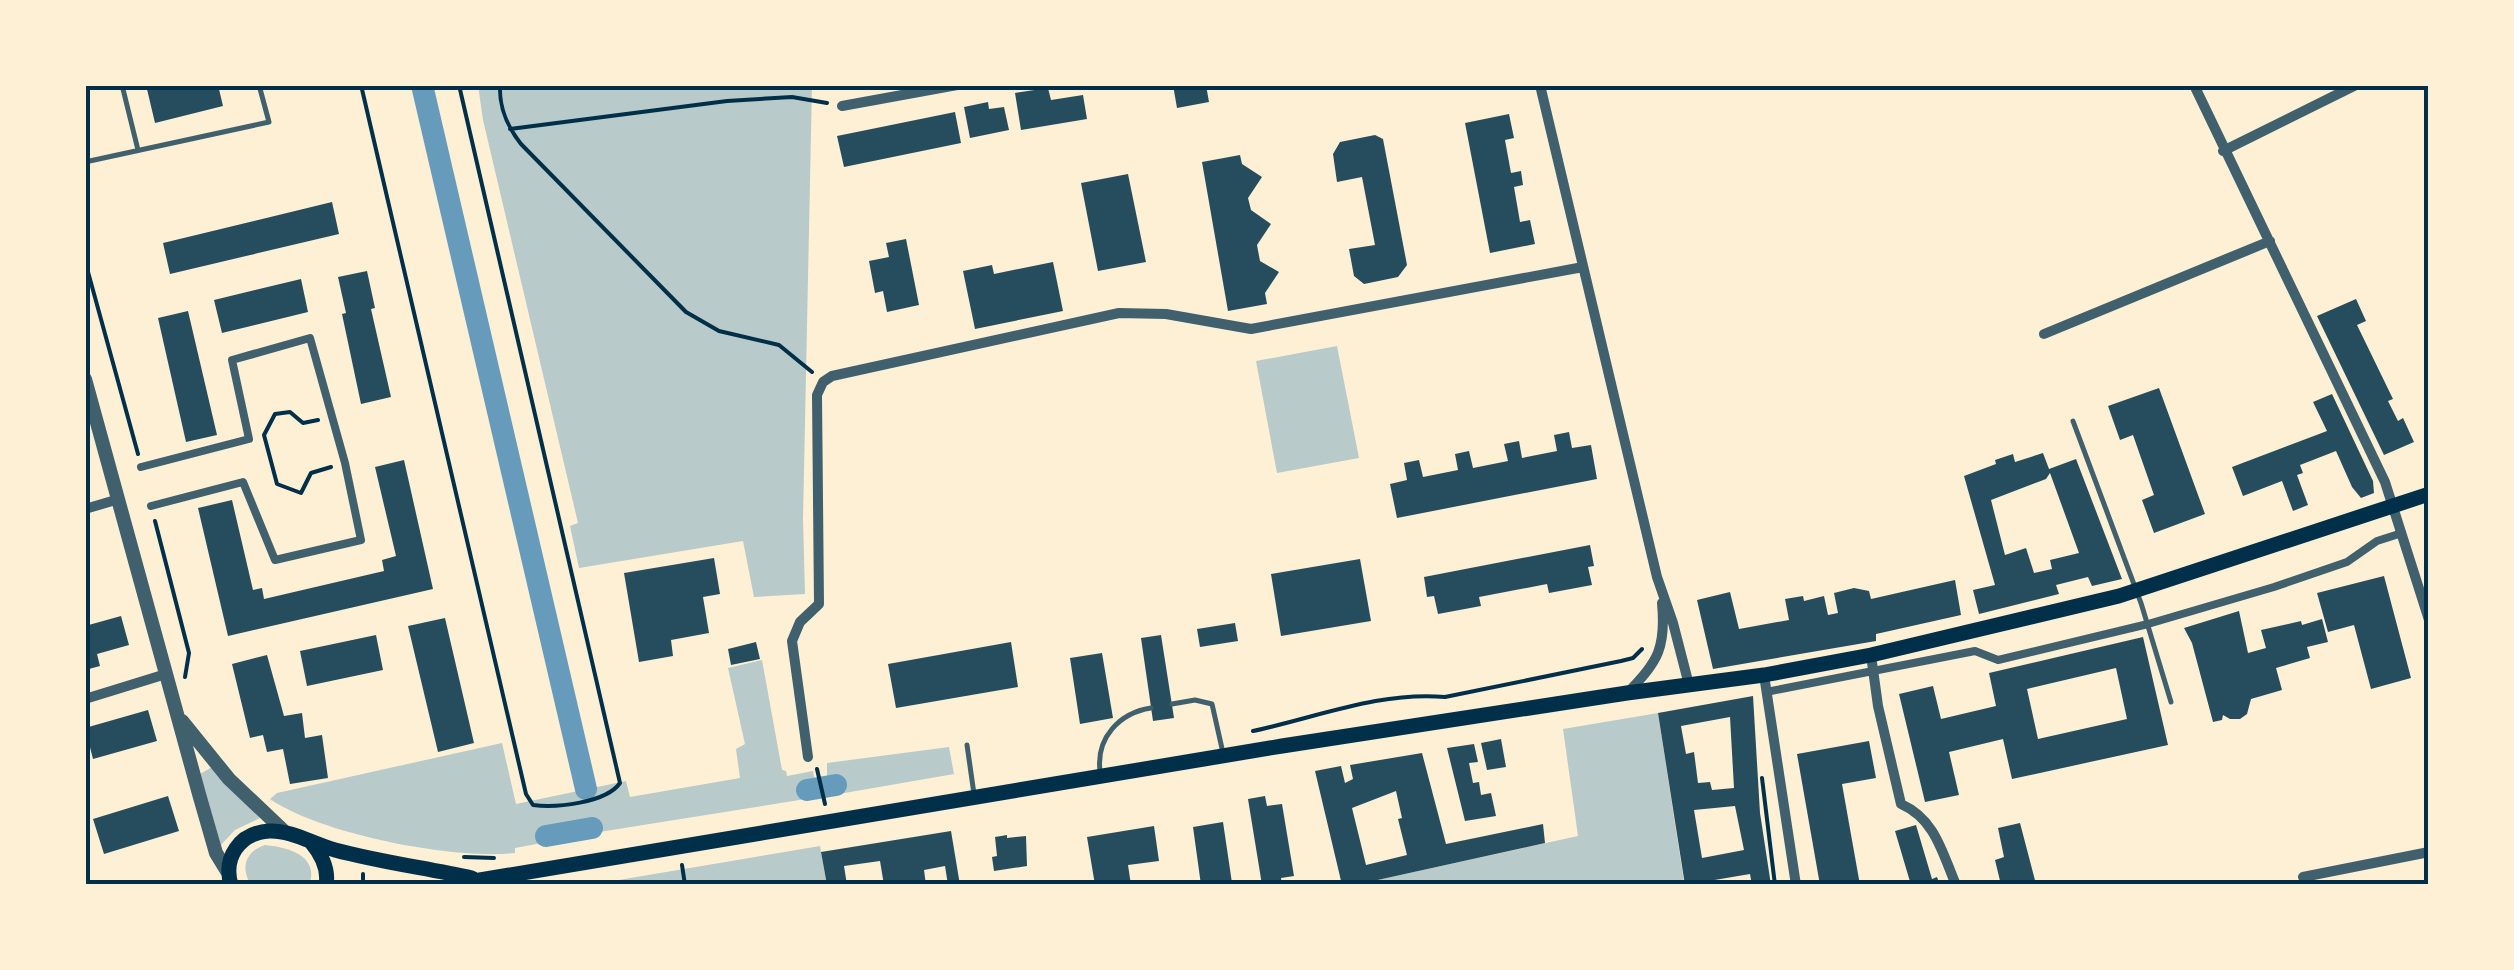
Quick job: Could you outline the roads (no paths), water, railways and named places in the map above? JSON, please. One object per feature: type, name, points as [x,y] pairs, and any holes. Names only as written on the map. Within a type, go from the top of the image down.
[{"type":"main road","points":[[450,885],[1627,693],[1689,685],[1765,683],[2137,590],[2429,494]]},
{"type":"main road","points":[[229,878],[234,852],[249,836],[272,831],[480,880]]},
{"type":"main road","points":[[311,842],[322,857],[328,882]]},
{"type":"street","points":[[842,106],[957,85]]},
{"type":"street","points":[[1540,85],[1661,592],[1674,623],[1689,685]]},
{"type":"street","points":[[2194,85],[2385,482],[2429,620]]},
{"type":"street","points":[[2224,151],[2356,85]]},
{"type":"street","points":[[2044,334],[2270,241]]},
{"type":"street","points":[[808,757],[792,642],[800,622],[819,604],[818,395],[822,382],[832,376],[1119,313],[1166,314],[1250,329],[1583,266]]},
{"type":"street","points":[[141,467],[249,439],[232,360],[310,338],[345,463],[361,540],[275,560],[243,482],[151,506]]},
{"type":"street","points":[[85,378],[216,853],[229,878]]},
{"type":"street","points":[[85,509],[119,499]]},
{"type":"street","points":[[1796,885],[1765,683],[1874,673],[1975,652],[1998,660],[2148,624],[2346,562],[2377,541],[2402,533]]},
{"type":"street","points":[[1627,693],[1644,677],[1662,646],[1661,592]]},
{"type":"street","points":[[1870,655],[1901,804],[1918,811],[1932,829],[1956,885]]},
{"type":"street","points":[[85,699],[166,674]]},
{"type":"street","points":[[179,717],[228,779],[285,832]]},
{"type":"street","points":[[2303,877],[2429,852]]},
{"type":"lane","points":[[122,85],[138,150]]},
{"type":"lane","points":[[85,162],[270,122],[259,85]]},
{"type":"lane","points":[[2073,421],[2137,590],[2171,702]]},
{"type":"lane","points":[[1172,704],[1204,700],[1212,704],[1223,756]]},
{"type":"lane","points":[[1101,776],[1101,744],[1110,730],[1130,714],[1151,708]]},
{"type":"lane","points":[[966,745],[974,797]]},
{"type":"waterway","points":[[422,85],[586,789]]},
{"type":"waterway","points":[[807,790],[836,785]]},
{"type":"waterway","points":[[556,828],[558,834]]},
{"type":"waterway","points":[[546,836],[592,828]]}]
